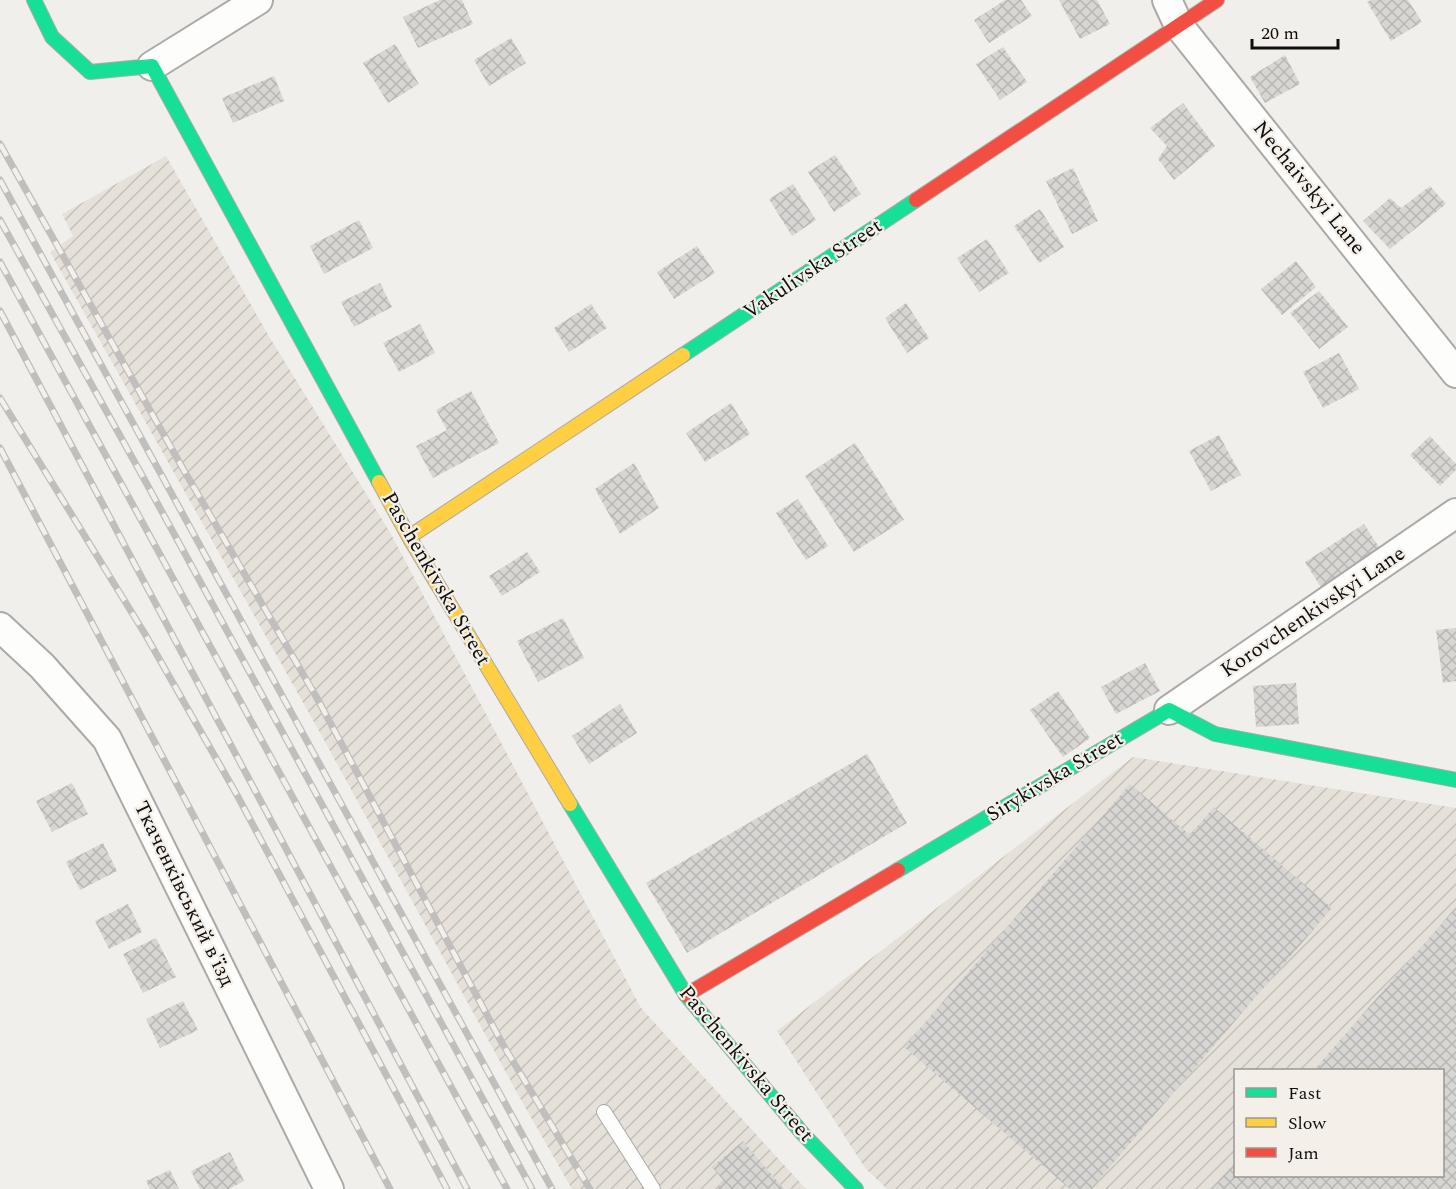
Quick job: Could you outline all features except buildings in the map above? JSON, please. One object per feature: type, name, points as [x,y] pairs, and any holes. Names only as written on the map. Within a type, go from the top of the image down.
[{"type":"street","points":[[34,0],[52,37],[90,72],[152,66],[258,0]]},
{"type":"street","name":"Nechaivskyi Lane","points":[[1167,0],[1179,26],[1456,373]]},
{"type":"street","name":"Vakulivska Street","points":[[409,537],[1217,0]]},
{"type":"street","name":"Paschenkivska Street","points":[[152,66],[409,537],[686,995],[803,1134],[856,1189]]},
{"type":"street","name":"Korovchenkivskyi Lane","points":[[1169,710],[1456,513]]},
{"type":"street","name":"Ткаченківський в'їзд","points":[[0,627],[42,666],[107,739],[329,1189]]},
{"type":"street","points":[[1169,710],[1215,734],[1456,780]]},
{"type":"street","name":"Sirykivska Street","points":[[686,995],[1169,710]]},
{"type":"lane","points":[[604,1112],[653,1189]]},
{"type":"shaded area","points":[[166,156],[270,338],[391,534],[641,1008],[806,1189],[572,1189],[319,731],[50,252],[73,236],[62,214]]},
{"type":"shaded area","points":[[1133,757],[1456,808],[1456,1189],[887,1189],[865,1168],[777,1031]]},
{"type":"railway","points":[[0,144],[182,467],[317,698],[502,1043],[590,1189]]},
{"type":"railway","points":[[0,180],[552,1189]]},
{"type":"railway","points":[[0,220],[532,1189]]},
{"type":"railway","points":[[0,262],[507,1189]]},
{"type":"railway","points":[[0,311],[467,1189]]},
{"type":"railway","points":[[0,398],[145,634],[237,795],[447,1189]]},
{"type":"railway","points":[[0,448],[390,1189]]},
{"type":"traffic: fast","points":[[34,0],[52,37],[90,72],[152,66],[379,482]]},
{"type":"traffic: fast","points":[[683,355],[916,200]]},
{"type":"traffic: fast","points":[[898,870],[1169,710],[1215,734],[1456,780]]},
{"type":"traffic: fast","points":[[570,804],[686,995],[803,1134],[856,1189]]},
{"type":"traffic: slow","points":[[409,537],[683,355]]},
{"type":"traffic: slow","points":[[379,482],[409,537],[570,804]]},
{"type":"traffic: jam","points":[[916,200],[1217,0]]},
{"type":"traffic: jam","points":[[686,995],[898,870]]}]
